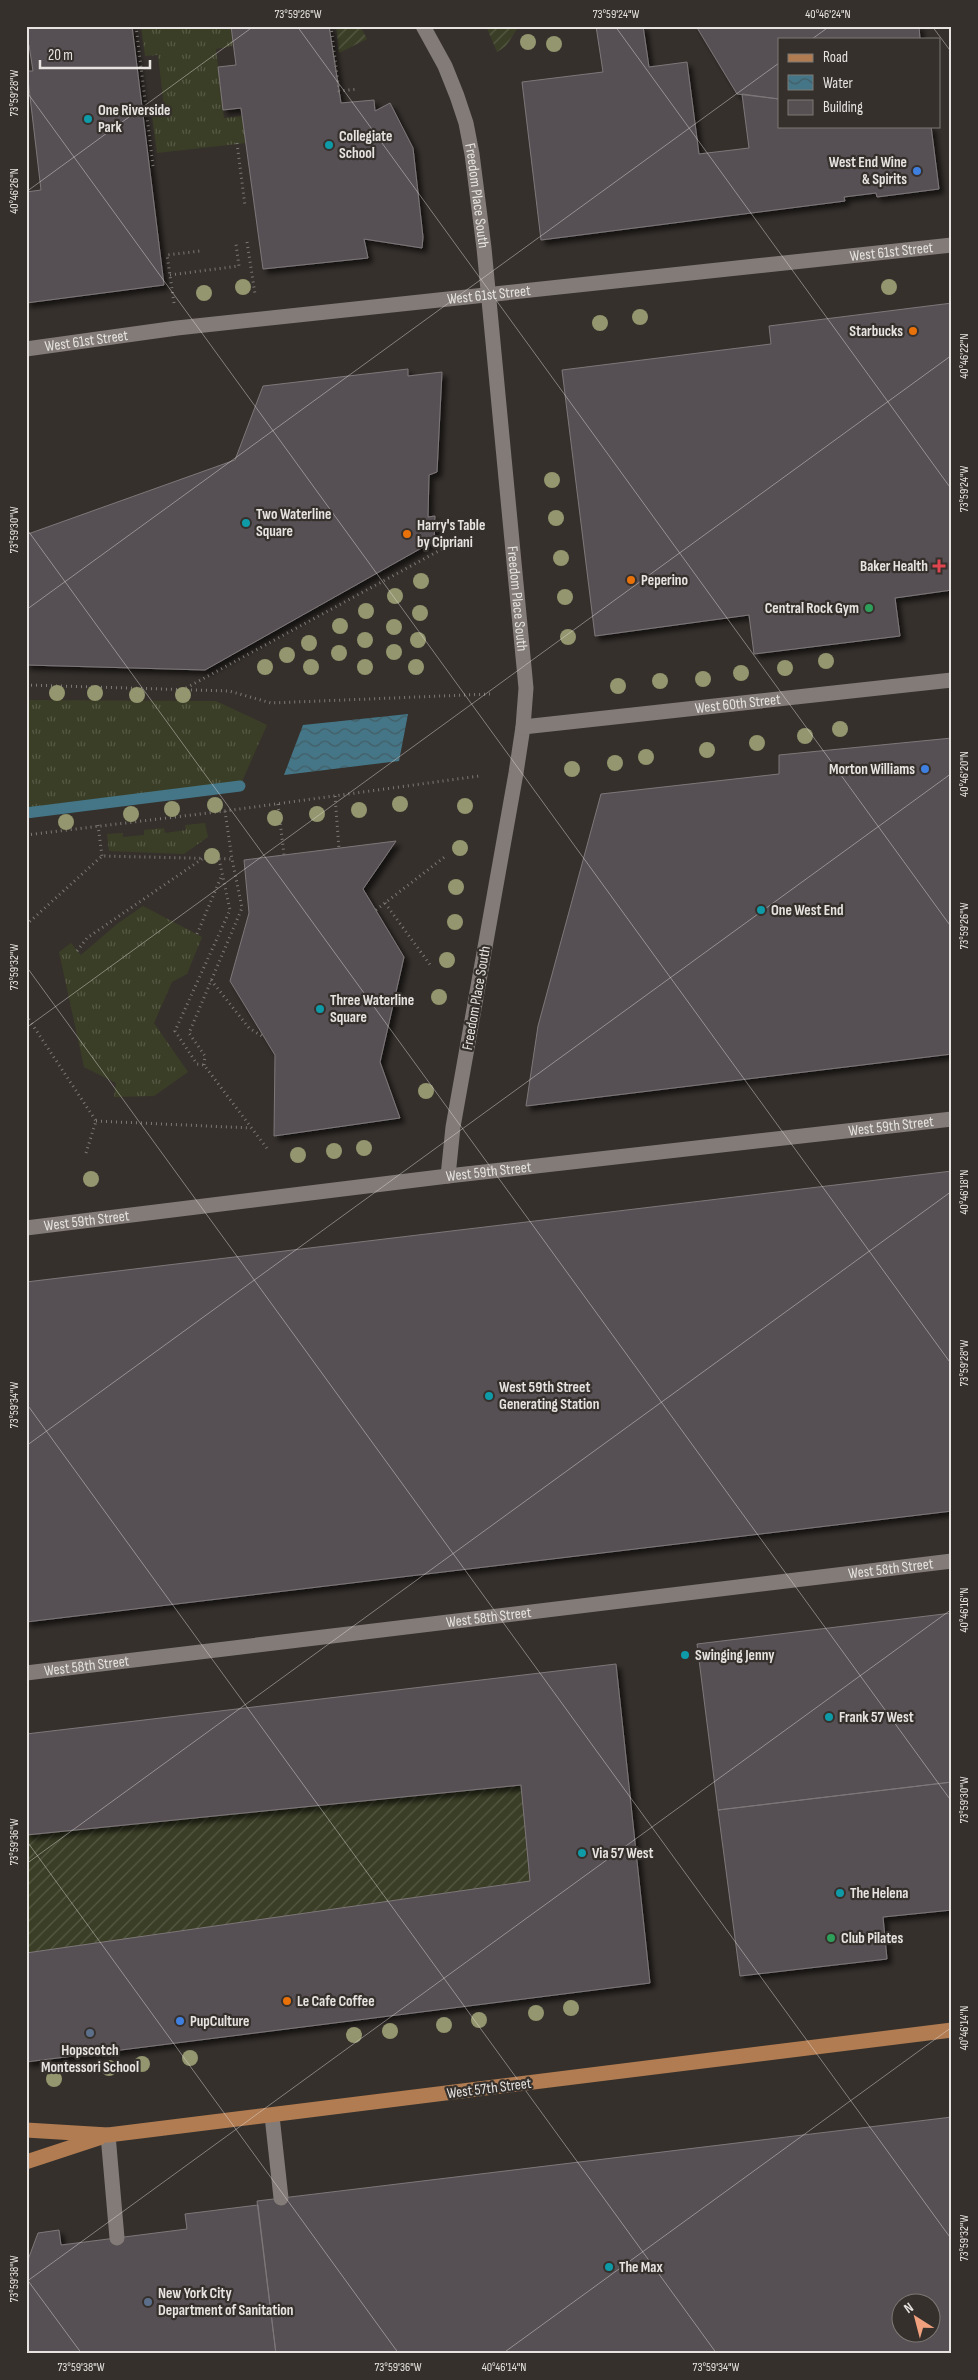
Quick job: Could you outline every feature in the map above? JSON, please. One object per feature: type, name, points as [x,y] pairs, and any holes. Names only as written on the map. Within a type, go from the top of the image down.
[{"type":"main road","name":"West 57th Street","points":[[26,2130],[108,2135],[952,2030]]},
{"type":"main road","points":[[26,2162],[108,2135]]},
{"type":"street","name":"Freedom Place South","points":[[423,26],[445,66],[466,123],[472,154],[489,294],[526,688],[524,727],[452,1127],[448,1176]]},
{"type":"street","name":"West 61st Street","points":[[26,349],[177,328],[952,245]]},
{"type":"street","name":"West 60th Street","points":[[524,727],[952,680]]},
{"type":"street","name":"West 59th Street","points":[[26,1228],[448,1176],[952,1120]]},
{"type":"street","name":"West 58th Street","points":[[26,1673],[952,1561]]},
{"type":"street","points":[[272,2116],[281,2198]]},
{"type":"street","points":[[108,2135],[118,2238]]},
{"type":"path","points":[[136,26],[152,166]]},
{"type":"path","points":[[331,26],[339,91],[358,88]]},
{"type":"path","points":[[237,143],[245,206]]},
{"type":"path","points":[[247,242],[256,303]]},
{"type":"path","points":[[170,275],[239,266],[236,244]]},
{"type":"path","points":[[177,328],[167,255],[200,251]]},
{"type":"path","points":[[186,688],[457,541]]},
{"type":"path","points":[[26,685],[186,688],[229,691],[270,703],[490,694]]},
{"type":"path","points":[[26,835],[225,811],[479,776]]},
{"type":"path","points":[[335,796],[339,849]]},
{"type":"path","points":[[278,804],[284,855]]},
{"type":"path","points":[[225,811],[242,908],[189,1033],[205,1056],[204,1065],[268,1151]]},
{"type":"path","points":[[98,825],[102,856]]},
{"type":"path","points":[[376,910],[447,855]]},
{"type":"path","points":[[26,925],[102,856],[232,859]]},
{"type":"path","points":[[77,951],[87,938],[202,858]]},
{"type":"path","points":[[204,1065],[197,1064],[175,1031],[230,910],[219,859]]},
{"type":"path","points":[[197,934],[222,875]]},
{"type":"path","points":[[385,902],[431,966]]},
{"type":"path","points":[[211,980],[249,1028],[265,1038]]},
{"type":"path","points":[[26,1015],[96,1121]]},
{"type":"path","points":[[96,1121],[251,1128]]},
{"type":"path","points":[[86,1153],[96,1121]]},
{"type":"green space","points":[[141,26],[231,26],[233,46],[216,49],[224,118],[242,116],[246,143],[157,153],[151,108],[164,107],[158,55],[145,56]]},
{"type":"green space","points":[[336,26],[360,26],[367,39],[339,53]]},
{"type":"green space","points":[[486,26],[519,26],[506,46],[497,52]]},
{"type":"green space","points":[[26,700],[216,701],[267,725],[240,786],[26,813]]},
{"type":"green space","points":[[205,823],[208,837],[184,854],[109,851],[107,834],[123,833],[123,837],[144,835],[144,830],[164,828],[165,833],[186,830],[185,825]]},
{"type":"green space","points":[[143,906],[202,937],[187,974],[172,982],[154,1023],[188,1072],[154,1096],[114,1097],[116,1083],[84,1067],[59,952],[71,943],[81,955],[117,924]]},
{"type":"green space","points":[[521,1785],[530,1881],[26,1953],[26,1835]]},
{"type":"water","points":[[408,714],[399,761],[284,775],[303,725]]},
{"type":"building","name":"One Riverside Park","points":[[26,26],[132,26],[164,285],[26,303],[26,192],[41,190],[27,71],[33,71],[29,45],[26,45]]},
{"type":"building","name":"Collegiate School","points":[[231,26],[329,26],[341,103],[374,100],[375,111],[390,103],[413,148],[423,237],[422,248],[364,239],[368,258],[263,269],[241,108],[223,110],[218,67],[236,65]]},
{"type":"building","points":[[596,26],[643,26],[649,67],[687,62],[699,154],[749,148],[742,94],[778,99],[778,128],[931,128],[939,189],[877,197],[876,193],[844,197],[845,201],[541,240],[522,82],[603,72]]},
{"type":"building","points":[[696,26],[919,26],[920,38],[778,38],[778,99],[737,94]]},
{"type":"building","points":[[952,303],[952,590],[895,598],[900,636],[754,654],[749,615],[595,636],[562,370],[771,344],[769,326]]},
{"type":"building","name":"Two Waterline Square","points":[[408,369],[408,376],[442,372],[437,472],[429,475],[428,517],[435,516],[434,541],[205,670],[26,665],[26,529],[28,534],[235,460],[263,386]]},
{"type":"building","name":"One West End","points":[[952,738],[952,1054],[526,1106],[538,1026],[601,794],[779,774],[779,755]]},
{"type":"building","name":"Three Waterline Square","points":[[396,841],[363,889],[404,957],[380,1062],[400,1118],[274,1136],[275,1055],[230,981],[249,913],[244,860]]},
{"type":"building","name":"West 59th Street Generating Station","points":[[952,1171],[952,1511],[26,1622],[26,1282]]},
{"type":"building","name":"Frank 57 West","points":[[952,1613],[952,1782],[718,1810],[697,1644]]},
{"type":"building","name":"Via 57 West","points":[[616,1664],[650,1983],[26,2062],[26,1953],[530,1881],[521,1785],[26,1835],[26,1734]]},
{"type":"building","name":"The Helena","points":[[952,1782],[952,1910],[883,1917],[887,1959],[740,1976],[718,1810]]},
{"type":"building","name":"The Max","points":[[952,2117],[952,2354],[276,2354],[257,2201]]},
{"type":"building","name":"New York City Department of Sanitation","points":[[258,2205],[276,2354],[26,2354],[26,2265],[38,2233],[59,2230],[61,2245],[187,2229],[185,2214]]},
{"type":"waterway","points":[[26,813],[240,786]]},
{"type":"place","name":"One Riverside Park","points":[[88,119]]},
{"type":"place","name":"Collegiate School","points":[[329,145]]},
{"type":"place","name":"West End Wine & Spirits","points":[[917,171]]},
{"type":"place","name":"Starbucks","points":[[913,331]]},
{"type":"place","name":"Two Waterline Square","points":[[246,523]]},
{"type":"place","name":"Harry's Table by Cipriani","points":[[407,534]]},
{"type":"place","name":"Baker Health","points":[[939,566]]},
{"type":"place","name":"Peperino","points":[[631,580]]},
{"type":"place","name":"Central Rock Gym","points":[[869,608]]},
{"type":"place","name":"Morton Williams","points":[[925,769]]},
{"type":"place","name":"One West End","points":[[761,910]]},
{"type":"place","name":"Three Waterline Square","points":[[320,1009]]},
{"type":"place","name":"West 59th Street Generating Station","points":[[489,1396]]},
{"type":"place","name":"Swinging Jenny","points":[[685,1655]]},
{"type":"place","name":"Frank 57 West","points":[[829,1717]]},
{"type":"place","name":"Via 57 West","points":[[582,1853]]},
{"type":"place","name":"The Helena","points":[[840,1893]]},
{"type":"place","name":"Club Pilates","points":[[831,1938]]},
{"type":"place","name":"Le Cafe Coffee","points":[[287,2001]]},
{"type":"place","name":"PupCulture","points":[[180,2021]]},
{"type":"place","name":"Hopscotch Montessori School","points":[[90,2033]]},
{"type":"place","name":"The Max","points":[[609,2267]]},
{"type":"place","name":"New York City Department of Sanitation","points":[[148,2302]]}]
